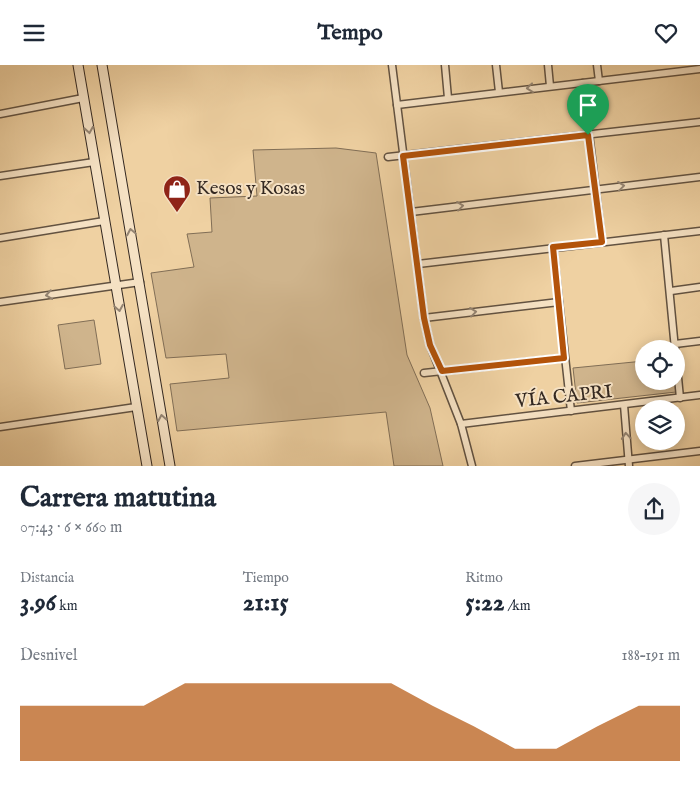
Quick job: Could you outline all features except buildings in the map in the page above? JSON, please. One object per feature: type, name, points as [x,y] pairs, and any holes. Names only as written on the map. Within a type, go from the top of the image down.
[{"type":"main road","points":[[78,65],[147,466]]},
{"type":"main road","points":[[102,65],[170,466]]},
{"type":"street","points":[[392,65],[424,318],[430,345],[462,424],[472,466]]},
{"type":"street","points":[[445,65],[448,98]]},
{"type":"street","points":[[496,65],[499,92]]},
{"type":"street","points":[[548,65],[550,86]]},
{"type":"street","points":[[598,65],[599,81]]},
{"type":"street","points":[[650,65],[651,74]]},
{"type":"street","points":[[397,105],[700,68]]},
{"type":"street","points":[[583,83],[602,242]]},
{"type":"street","points":[[0,114],[83,97]]},
{"type":"street","points":[[388,157],[700,122]]},
{"type":"street","points":[[0,176],[94,162]]},
{"type":"street","points":[[411,212],[700,177]]},
{"type":"street","points":[[0,238],[104,221]]},
{"type":"street","points":[[418,263],[700,231]]},
{"type":"street","points":[[664,235],[675,340]]},
{"type":"street","points":[[553,247],[571,411]]},
{"type":"street","points":[[0,302],[140,282]]},
{"type":"street","points":[[671,291],[700,287]]},
{"type":"street","points":[[424,318],[559,302]]},
{"type":"street","points":[[685,344],[700,341]]},
{"type":"street","points":[[424,373],[564,358]]},
{"type":"street","points":[[679,390],[680,398]]},
{"type":"street","name":"VÍA CAPRI","points":[[462,424],[700,395]]},
{"type":"street","points":[[624,405],[629,463]]},
{"type":"street","points":[[0,427],[136,407]]},
{"type":"street","points":[[575,466],[629,463],[700,451]]},
{"type":"shaded area","points":[[336,148],[376,153],[407,355],[430,408],[443,466],[394,466],[386,412],[177,431],[170,384],[229,378],[226,354],[166,358],[151,273],[194,267],[187,234],[212,232],[210,198],[257,196],[253,150]]},
{"type":"shaded area","points":[[94,320],[101,364],[65,369],[58,325]]},
{"type":"shaded area","points":[[635,362],[635,390],[676,390],[676,392],[577,403],[573,368]]},
{"type":"place","name":"Kesos y Kosas","points":[[177,213]]},
{"type":"route","points":[[588,135],[602,242],[553,247],[564,358],[442,371],[430,345],[424,318],[403,156],[588,135]]}]
